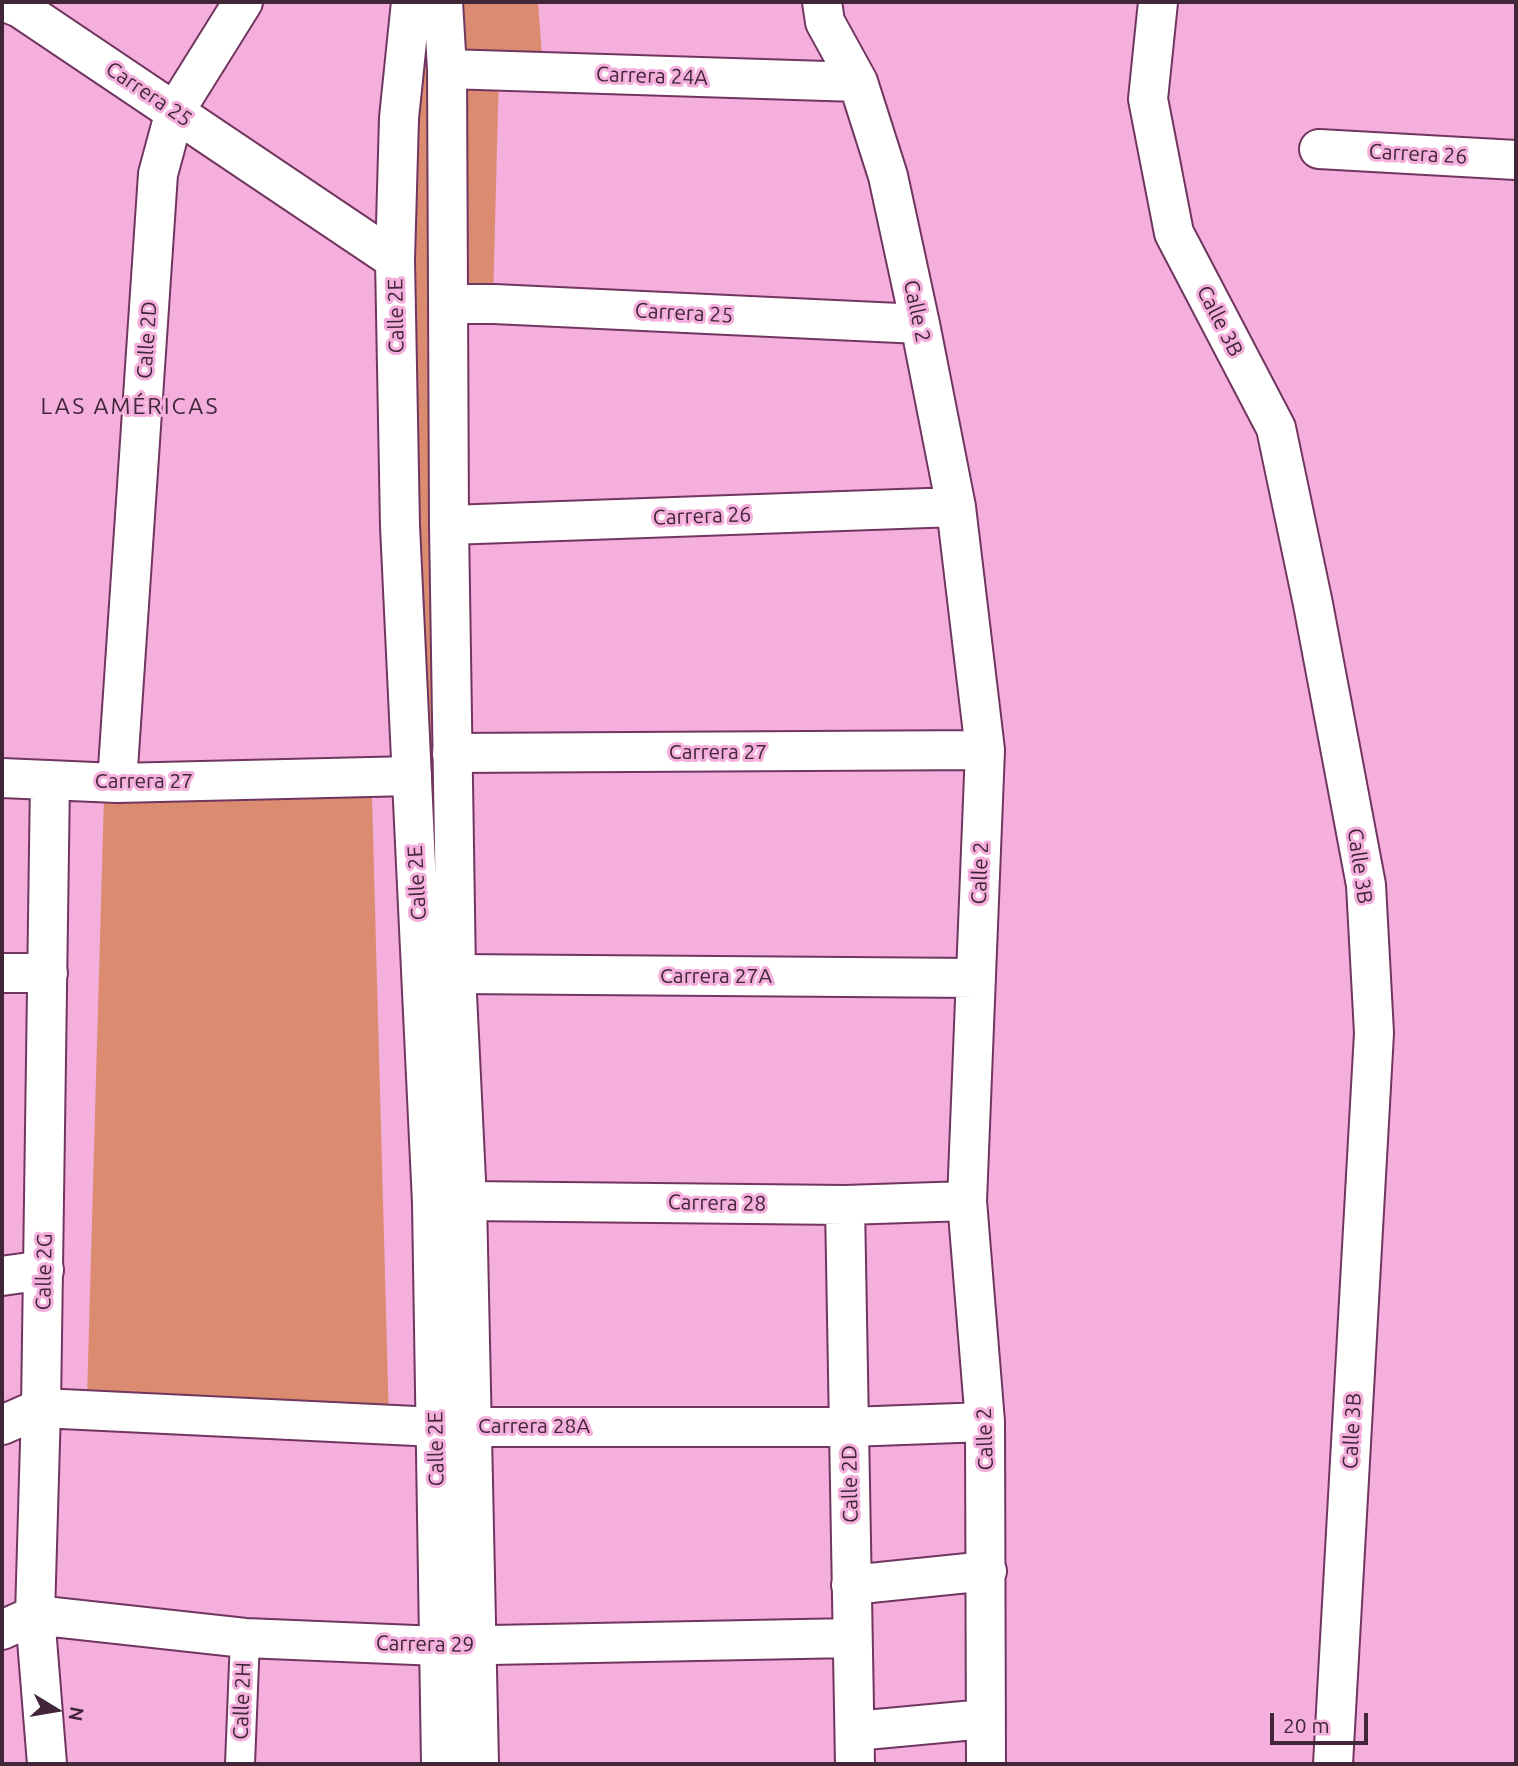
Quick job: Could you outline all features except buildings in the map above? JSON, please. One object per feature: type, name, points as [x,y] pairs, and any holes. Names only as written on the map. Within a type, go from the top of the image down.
[{"type":"street","name":"Calle 2D","points":[[117,783],[158,174],[175,111],[243,2]]},
{"type":"street","name":"Calle 2E","points":[[411,2],[399,118],[396,260],[400,526],[432,1203],[453,1427],[457,1646],[441,1764]]},
{"type":"street","name":"Calle 2E","points":[[443,2],[447,69],[449,525],[456,974],[467,1201],[453,1427]]},
{"type":"street","name":"Calle 2","points":[[822,2],[825,22],[858,82],[888,176],[956,507],[985,750],[967,1201],[985,1422],[986,1764]]},
{"type":"street","name":"Calle 3B","points":[[1158,2],[1148,99],[1174,233],[1276,428],[1313,604],[1366,885],[1374,1033],[1333,1764]]},
{"type":"street","name":"Carrera 25","points":[[12,10],[175,111],[396,260]]},
{"type":"street","name":"Carrera 24A","points":[[447,69],[858,82]]},
{"type":"street","name":"Carrera 26","points":[[1319,149],[1516,160]]},
{"type":"street","name":"Carrera 25","points":[[448,304],[920,324]]},
{"type":"street","name":"Carrera 26","points":[[449,525],[956,507]]},
{"type":"street","name":"Carrera 27","points":[[452,753],[985,750]]},
{"type":"street","name":"Carrera 27","points":[[2,778],[117,783],[412,776]]},
{"type":"street","name":"Calle 2G","points":[[47,1764],[18,1622],[41,1408],[50,780]]},
{"type":"street","points":[[2,973],[48,973]]},
{"type":"street","name":"Carrera 27A","points":[[456,974],[976,978]]},
{"type":"street","name":"Carrera 28","points":[[467,1201],[845,1205],[967,1201]]},
{"type":"street","name":"Calle 2D","points":[[845,1205],[855,1748]]},
{"type":"street","points":[[2,1276],[44,1270]]},
{"type":"street","name":"Carrera 28A","points":[[2,1425],[41,1408],[453,1427],[849,1427],[985,1422]]},
{"type":"street","points":[[851,1585],[987,1571]]},
{"type":"street","name":"Carrera 29","points":[[18,1622],[245,1638],[457,1646],[852,1638]]},
{"type":"street","name":"Calle 2H","points":[[240,1764],[245,1638]]},
{"type":"street","name":"Calle 2E","points":[[457,1646],[479,1764]]},
{"type":"street","points":[[855,1748],[985,1719]]},
{"type":"shaded area","points":[[413,2],[538,2],[543,70],[499,69],[493,302],[439,301],[464,1202],[404,532]]},
{"type":"shaded area","points":[[104,796],[372,798],[389,1422],[87,1398]]},
{"type":"district","name":"LAS AMÉRICAS","points":[[130,406]]}]
